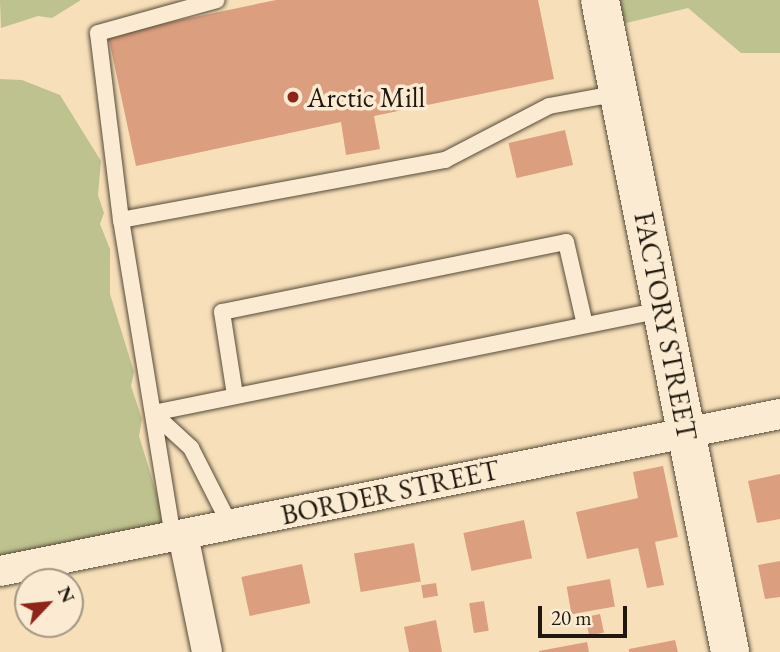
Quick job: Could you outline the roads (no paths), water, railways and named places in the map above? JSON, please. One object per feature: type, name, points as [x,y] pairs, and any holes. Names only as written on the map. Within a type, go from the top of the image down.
[{"type":"street","name":"FACTORY STREET","points":[[600,0],[730,652]]},
{"type":"street","name":"BORDER STREET","points":[[0,571],[780,414]]},
{"type":"street","points":[[178,536],[207,652]]},
{"type":"lane","points":[[178,536],[153,413],[121,220],[98,33],[217,0]]},
{"type":"lane","points":[[121,220],[445,160],[548,106],[618,93]]},
{"type":"lane","points":[[235,395],[222,312],[566,242],[585,325]]},
{"type":"lane","points":[[153,413],[663,310]]},
{"type":"lane","points":[[153,413],[191,448],[230,525]]},
{"type":"place","name":"Arctic Mill","points":[[293,97]]}]
